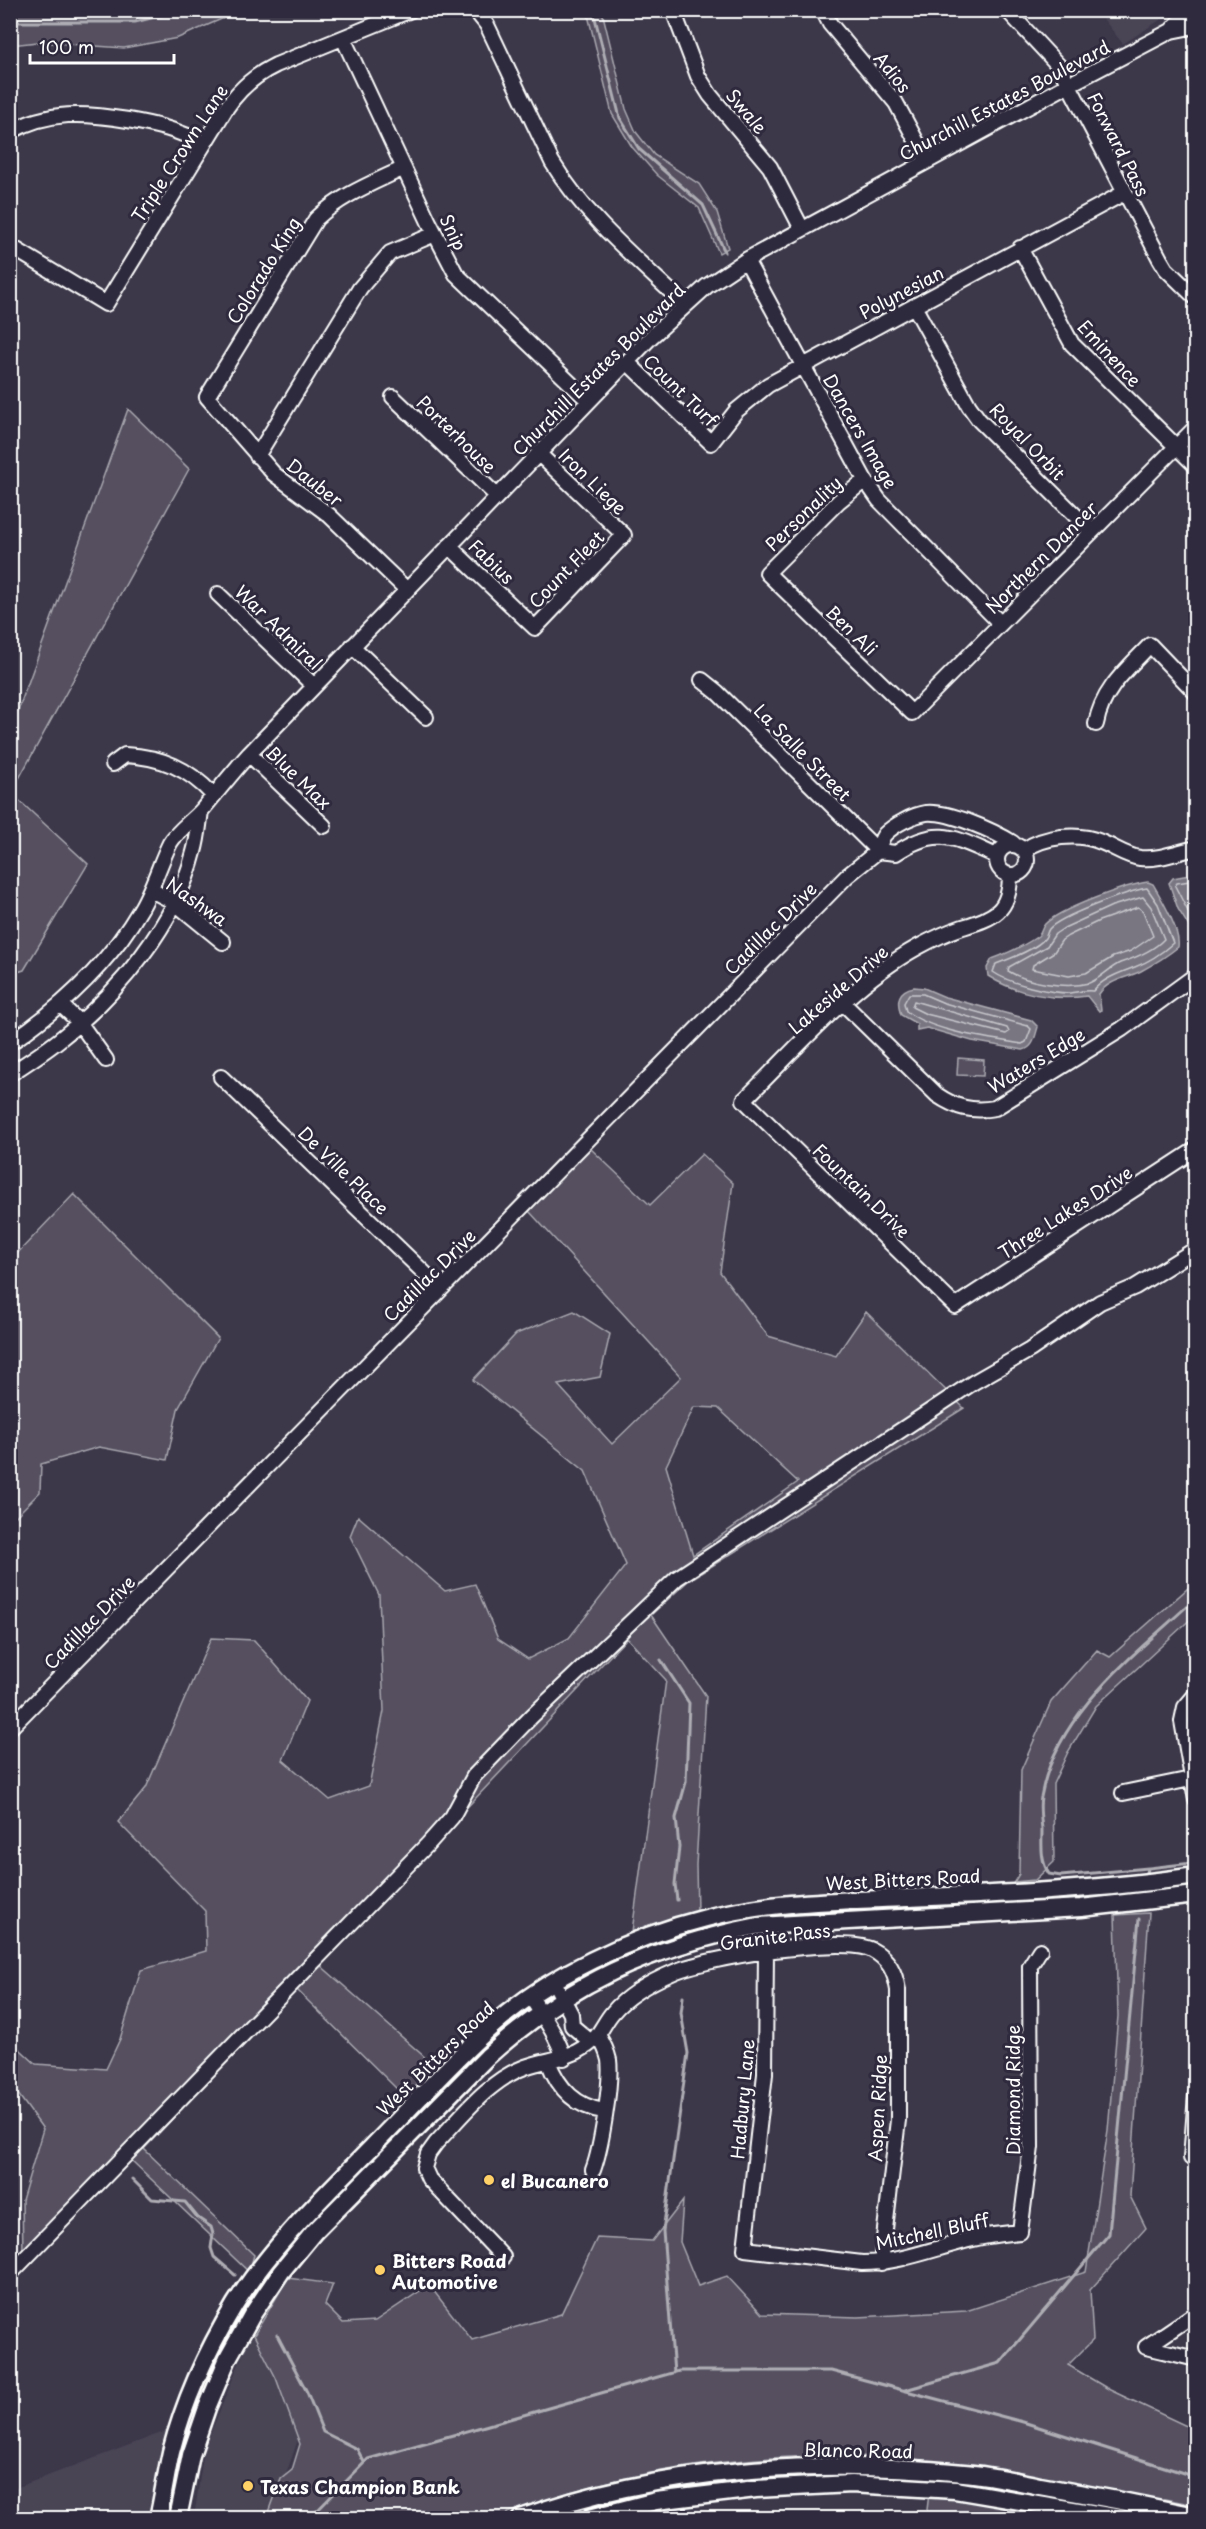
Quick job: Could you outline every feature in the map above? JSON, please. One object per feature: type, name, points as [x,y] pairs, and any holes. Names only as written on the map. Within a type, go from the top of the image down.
[{"type":"main road","name":"West Bitters Road","points":[[159,2518],[172,2450],[188,2401],[211,2349],[235,2305],[266,2260],[339,2181],[492,2026],[554,1982],[602,1956],[652,1934],[706,1917],[766,1906],[1081,1889],[1196,1876]]},
{"type":"main road","points":[[1081,1889],[1081,1908]]},
{"type":"main road","name":"West Bitters Road","points":[[178,2518],[190,2456],[207,2408],[228,2358],[252,2315],[281,2272],[314,2232],[487,2057],[517,2030],[563,1998],[619,1968],[660,1950],[708,1936],[758,1926],[805,1921],[1081,1908],[1196,1895]]},
{"type":"main road","points":[[706,1917],[708,1936]]},
{"type":"main road","points":[[339,2181],[352,2193]]},
{"type":"main road","name":"Blanco Road","points":[[521,2518],[616,2491],[686,2478],[827,2468],[965,2473],[1102,2496],[1196,2516]]},
{"type":"main road","points":[[905,2487],[907,2470]]},
{"type":"main road","name":"Blanco Road","points":[[590,2518],[656,2501],[756,2489],[851,2484],[955,2490],[1120,2518]]},
{"type":"street","name":"Triple Crown Lane","points":[[10,246],[106,304],[231,100],[256,76],[276,65],[411,10]]},
{"type":"street","points":[[476,10],[487,25],[552,162],[564,182],[594,217],[685,305]]},
{"type":"street","name":"Swale","points":[[674,10],[698,76],[710,95],[770,167],[802,229]]},
{"type":"street","name":"Adios","points":[[823,10],[830,24],[896,103],[927,161]]},
{"type":"street","name":"Forward Pass","points":[[1007,10],[1053,59],[1166,269],[1196,297]]},
{"type":"street","name":"Churchill Estates Boulevard","points":[[1171,31],[1190,10]]},
{"type":"street","name":"Churchill Estates Boulevard","points":[[10,1043],[60,1004],[98,969],[121,940],[151,890],[171,842],[201,811],[249,754],[627,362],[707,286],[746,260],[1068,84],[1171,31],[1196,26]]},
{"type":"street","name":"Snip","points":[[343,38],[456,274],[589,401]]},
{"type":"street","points":[[10,132],[46,117],[88,114],[167,127],[185,133],[204,144]]},
{"type":"street","name":"Colorado King","points":[[207,397],[316,219],[329,206],[401,163]]},
{"type":"street","name":"Polynesian","points":[[711,443],[745,402],[802,365],[1124,193]]},
{"type":"street","points":[[257,456],[360,288],[390,253],[435,234]]},
{"type":"street","name":"Eminence","points":[[1020,249],[1072,344],[1196,466]]},
{"type":"street","name":"Dancers Image","points":[[746,260],[865,480],[879,500],[1000,623]]},
{"type":"street","name":"Royal Orbit","points":[[914,306],[979,420],[1091,531]]},
{"type":"street","name":"Count Turf","points":[[627,362],[711,443]]},
{"type":"street","name":"Dauber","points":[[207,397],[274,474],[329,515],[408,590]]},
{"type":"street","name":"Porterhouse","points":[[393,397],[497,496]]},
{"type":"street","name":"Northern Dancer","points":[[912,713],[1196,427]]},
{"type":"street","name":"Iron Liege","points":[[538,453],[624,535]]},
{"type":"street","name":"Personality","points":[[767,573],[839,501],[865,480]]},
{"type":"street","name":"Count Fleet","points":[[535,628],[624,535]]},
{"type":"street","name":"Fabius","points":[[449,546],[535,628]]},
{"type":"street","name":"Ben Ali","points":[[767,573],[912,713]]},
{"type":"street","name":"War Admiral","points":[[218,594],[314,686]]},
{"type":"street","points":[[1096,724],[1100,706],[1109,689],[1150,645],[1196,693]]},
{"type":"street","points":[[352,646],[426,717]]},
{"type":"street","name":"La Salle Street","points":[[702,680],[717,692],[878,851]]},
{"type":"street","name":"Blue Max","points":[[249,754],[324,826]]},
{"type":"street","points":[[113,764],[125,755],[159,759],[187,771],[213,795]]},
{"type":"street","name":"Churchill Estates Boulevard","points":[[10,1074],[60,1040],[117,986],[142,956],[174,902],[194,852],[201,811]]},
{"type":"street","points":[[926,813],[991,830],[1018,847],[1027,857],[1026,867],[1019,874],[1010,875],[1001,870],[997,856],[959,840],[942,836],[918,840],[896,853],[878,851],[883,835],[909,819],[926,813]]},
{"type":"street","points":[[909,819],[918,840]]},
{"type":"street","points":[[959,840],[966,822]]},
{"type":"street","points":[[997,856],[1006,845],[1018,847],[1068,836],[1100,841],[1141,858],[1196,848]]},
{"type":"street","name":"Cadillac Drive","points":[[10,1728],[847,876],[878,851]]},
{"type":"street","name":"Lakeside Drive","points":[[744,1100],[843,1004],[892,962],[918,947],[998,913],[1009,892],[1010,875]]},
{"type":"street","name":"Nashwa","points":[[151,890],[174,902],[223,942]]},
{"type":"street","name":"Waters Edge","points":[[843,1004],[937,1095],[965,1110],[983,1110],[995,1108],[1059,1066],[1091,1050],[1196,975]]},
{"type":"street","points":[[60,1004],[79,1022],[106,1060]]},
{"type":"street","name":"De Ville Place","points":[[221,1077],[441,1289]]},
{"type":"street","name":"Fountain Drive","points":[[744,1100],[955,1306]]},
{"type":"street","name":"Three Lakes Drive","points":[[955,1306],[1196,1149]]},
{"type":"street","points":[[10,2274],[434,1837],[452,1817],[474,1776],[482,1767],[532,1716],[677,1578],[974,1382],[1030,1350],[1100,1302],[1135,1287],[1196,1249]]},
{"type":"street","points":[[1196,1694],[1185,1707],[1182,1720],[1196,1800]]},
{"type":"street","points":[[1123,1793],[1191,1779]]},
{"type":"street","name":"Granite Pass","points":[[503,2257],[429,2179],[424,2168],[428,2154],[436,2143],[493,2085],[525,2067],[564,2058],[595,2039],[620,2004],[641,1989],[676,1971],[732,1956],[815,1947],[856,1946],[869,1949],[885,1959]]},
{"type":"street","name":"Diamond Ridge","points":[[1020,2232],[1031,2147],[1030,1966],[1040,1950]]},
{"type":"street","name":"Hadbury Lane","points":[[745,2249],[765,2074],[766,1951]]},
{"type":"street","name":"Aspen Ridge","points":[[881,2263],[899,2096],[898,1990],[895,1974],[885,1959]]},
{"type":"street","points":[[554,1982],[572,2018],[572,2026],[567,2031],[555,2032]]},
{"type":"street","points":[[531,1997],[555,2032],[564,2058]]},
{"type":"street","points":[[572,2026],[606,2048],[609,2063],[599,2153],[593,2170]]},
{"type":"street","points":[[548,2061],[570,2097],[578,2103],[604,2110]]},
{"type":"street","points":[[1191,2158],[1196,2095]]},
{"type":"street","name":"Mitchell Bluff","points":[[745,2249],[881,2263],[909,2258],[985,2236],[1020,2232]]},
{"type":"street","points":[[1196,2313],[1146,2347],[1196,2359]]},
{"type":"shaded area","points":[[10,11],[240,11],[178,38],[124,48],[38,42],[11,45]]},
{"type":"shaded area","points":[[587,11],[602,11],[626,109],[636,132],[654,155],[699,184],[717,212],[728,248],[719,253],[699,208],[657,175],[632,147],[612,114]]},
{"type":"shaded area","points":[[1097,11],[1174,11],[1123,44]]},
{"type":"shaded area","points":[[128,409],[189,469],[11,793],[11,730]]},
{"type":"shaded area","points":[[11,793],[88,864],[24,970],[11,974]]},
{"type":"shaded area","points":[[958,1058],[984,1060],[983,1076],[957,1075]]},
{"type":"shaded area","points":[[590,1148],[650,1205],[702,1154],[733,1183],[720,1272],[768,1336],[836,1356],[866,1312],[964,1408],[688,1581],[651,1615],[706,1696],[696,1865],[697,1912],[676,1918],[631,1939],[666,1680],[627,1638],[319,1964],[436,2067],[404,2096],[295,1988],[144,2149],[254,2255],[249,2272],[131,2160],[11,2283],[11,2266],[23,2252],[22,2200],[43,2129],[13,2087],[11,2088],[10,2040],[36,2064],[106,2069],[120,2039],[141,1970],[206,1951],[205,1911],[118,1822],[146,1788],[211,1638],[254,1640],[307,1701],[283,1760],[330,1800],[369,1786],[384,1711],[379,1595],[350,1536],[358,1516],[445,1591],[475,1584],[498,1639],[528,1659],[569,1638],[626,1565],[585,1471],[473,1380],[516,1334],[574,1311],[610,1334],[600,1377],[558,1385],[612,1444],[681,1377],[529,1211]],"holes":[[[694,1407],[718,1408],[798,1482],[693,1555],[666,1466]]]},
{"type":"shaded area","points":[[74,1194],[218,1338],[178,1409],[167,1460],[99,1447],[41,1464],[40,1492],[11,1521],[11,1260]]},
{"type":"shaded area","points":[[1195,1582],[1195,1615],[1096,1706],[1068,1752],[1053,1784],[1054,1862],[1035,1880],[1014,1882],[1019,1874],[1021,1770],[1051,1702],[1097,1650],[1110,1657]]},
{"type":"shaded area","points":[[1149,1913],[1130,2196],[1146,2228],[1090,2290],[1093,2340],[1068,2365],[1110,2390],[1195,2430],[1195,2505],[1164,2499],[1161,2518],[926,2518],[933,2461],[845,2456],[756,2459],[666,2470],[581,2489],[507,2513],[506,2518],[267,2518],[281,2479],[292,2470],[300,2444],[276,2378],[254,2335],[288,2278],[333,2284],[325,2305],[343,2323],[375,2321],[429,2285],[472,2340],[561,2314],[597,2238],[652,2241],[683,2201],[680,2242],[698,2286],[727,2276],[762,2314],[858,2317],[966,2311],[1086,2272],[1108,2130],[1118,2016],[1115,1915]]},
{"type":"shaded area","points":[[254,2335],[304,2422],[271,2518],[194,2518],[204,2449],[245,2349]]},
{"type":"shaded area","points":[[169,2430],[154,2518],[11,2518],[10,2490]]},
{"type":"water","points":[[1196,874],[1195,936],[1178,909],[1169,883],[1173,878]]},
{"type":"water","points":[[1148,882],[1153,884],[1170,915],[1178,947],[1141,971],[1107,985],[1099,994],[1101,1010],[1099,1011],[1087,996],[1062,998],[1036,995],[1023,992],[988,976],[987,968],[992,959],[1033,940],[1045,924],[1053,918],[1093,898]]},
{"type":"water","points":[[914,987],[1031,1020],[1038,1027],[1034,1041],[1030,1047],[1023,1050],[972,1041],[927,1028],[917,1030],[917,1024],[901,1015],[899,1005],[902,993]]},
{"type":"waterway","points":[[10,22],[135,22],[183,10]]},
{"type":"waterway","points":[[593,10],[620,118],[639,149],[703,205],[725,252]]},
{"type":"waterway","points":[[1147,1873],[1148,1868],[1061,1876],[1049,1874],[1042,1852],[1041,1797],[1050,1766],[1063,1738],[1081,1711],[1125,1663],[1196,1598]]},
{"type":"waterway","points":[[661,1660],[689,1703],[686,1782],[676,1818],[679,1847],[675,1884],[677,1900]]},
{"type":"waterway","points":[[1149,1868],[1192,1863],[1196,1859]]},
{"type":"waterway","points":[[905,2390],[1000,2363],[1109,2234],[1139,1919]]},
{"type":"waterway","points":[[674,2373],[663,2231],[688,2053],[681,2013],[683,1997]]},
{"type":"waterway","points":[[132,2179],[152,2199],[185,2202],[198,2218],[211,2227],[213,2234],[211,2248],[214,2257],[235,2275]]},
{"type":"waterway","points":[[277,2335],[307,2392],[323,2432],[357,2449],[364,2462]]},
{"type":"waterway","points":[[310,2518],[368,2459],[679,2371],[831,2371],[1023,2422],[1196,2477]]},
{"type":"place","name":"el Bucanero","points":[[489,2180]]},
{"type":"place","name":"Bitters Road Automotive","points":[[380,2270]]},
{"type":"place","name":"Texas Champion Bank","points":[[248,2486]]}]
